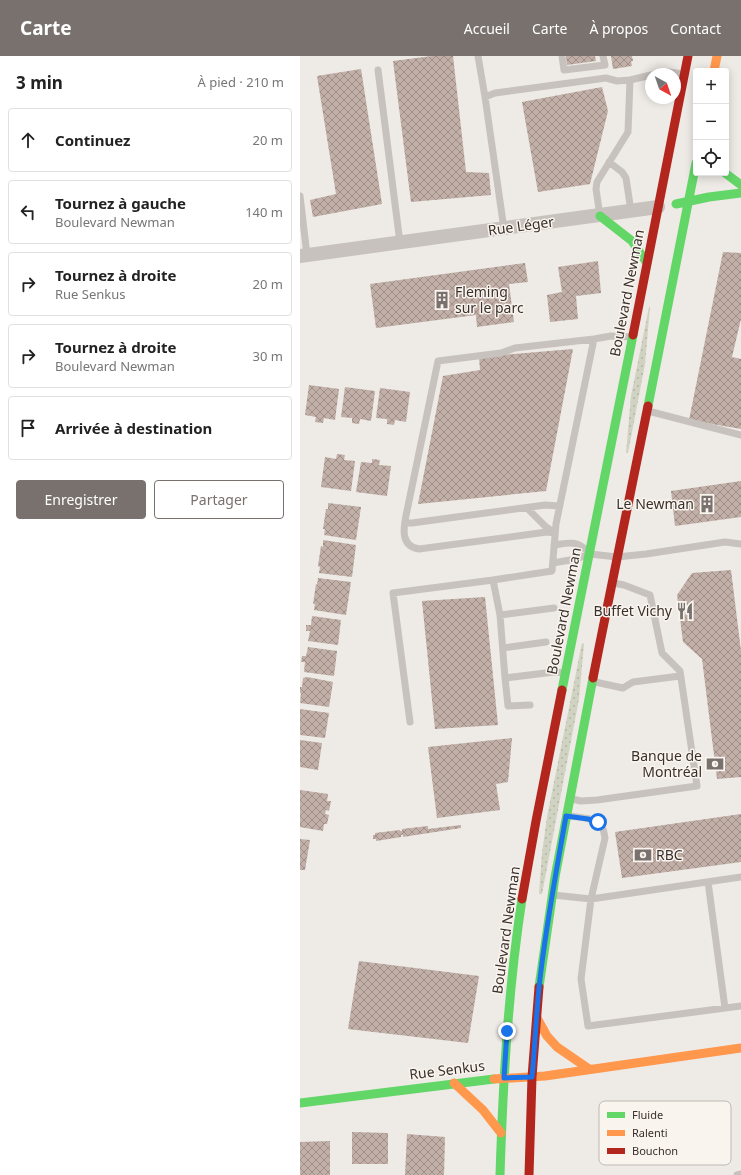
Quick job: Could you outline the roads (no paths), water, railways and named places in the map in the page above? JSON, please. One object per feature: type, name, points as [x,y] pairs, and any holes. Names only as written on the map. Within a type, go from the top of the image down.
[{"type":"main road","name":"Boulevard Newman","points":[[500,1175],[501,1133],[508,1023],[519,920],[543,786],[688,56]]},
{"type":"main road","points":[[715,68],[717,56]]},
{"type":"main road","points":[[528,1175],[532,1077],[537,1018],[542,965],[552,895],[592,681],[693,176]]},
{"type":"main road","points":[[729,176],[741,185]]},
{"type":"main road","name":"Rue Léger","points":[[658,207],[709,197],[741,193]]},
{"type":"main road","points":[[600,216],[632,241],[647,263]]},
{"type":"main road","points":[[537,1018],[547,1036],[557,1048],[589,1069]]},
{"type":"main road","name":"Rue Senkus","points":[[300,1103],[454,1083],[532,1077],[741,1048]]},
{"type":"main road","points":[[454,1083],[483,1110],[501,1133]]},
{"type":"street","name":"Rue Léger","points":[[304,256],[658,207]]},
{"type":"lane","points":[[478,56],[504,229]]},
{"type":"lane","points":[[562,56],[564,70],[604,65],[603,56]]},
{"type":"lane","points":[[378,70],[400,243]]},
{"type":"lane","points":[[485,98],[496,93],[606,78],[617,81],[645,76]]},
{"type":"lane","points":[[600,216],[596,189],[597,182],[628,132],[630,80]]},
{"type":"lane","points":[[609,162],[619,169],[626,178],[631,211]]},
{"type":"lane","points":[[300,196],[304,256]]},
{"type":"lane","points":[[555,533],[547,532],[419,549],[411,547],[406,540],[404,530],[408,506],[438,360],[501,352],[515,348],[611,336],[633,337]]},
{"type":"lane","points":[[410,722],[393,593],[552,571],[559,506],[594,339]]},
{"type":"lane","points":[[647,410],[741,435]]},
{"type":"lane","points":[[405,523],[550,505],[559,506]]},
{"type":"lane","points":[[528,508],[545,526],[555,533]]},
{"type":"lane","points":[[554,544],[574,542],[580,544],[590,554]]},
{"type":"lane","points":[[553,563],[576,559],[590,554],[617,556],[646,554],[725,542],[741,544]]},
{"type":"lane","points":[[493,580],[500,616],[508,706],[530,706]]},
{"type":"lane","points":[[570,798],[581,801],[597,800],[697,786],[680,671],[662,654],[650,595],[612,582]]},
{"type":"lane","points":[[500,616],[554,608]]},
{"type":"lane","points":[[502,648],[546,642]]},
{"type":"lane","points":[[505,678],[554,672],[566,674]]},
{"type":"lane","points":[[592,681],[623,688],[633,682],[680,676]]},
{"type":"lane","points":[[566,816],[595,820],[601,825],[605,838],[591,899],[581,979],[588,1026],[741,1006]]},
{"type":"lane","points":[[552,895],[591,899],[741,877]]},
{"type":"lane","points":[[708,882],[725,1008]]},
{"type":"lane","points":[[737,1175],[741,1174]]},
{"type":"place","name":"Fleming sur le parc","points":[[442,300]]},
{"type":"place","name":"Le Newman","points":[[707,504]]},
{"type":"place","name":"Buffet Vichy","points":[[685,611]]},
{"type":"place","name":"Banque de Montréal","points":[[715,764]]},
{"type":"place","name":"RBC","points":[[643,855]]}]
